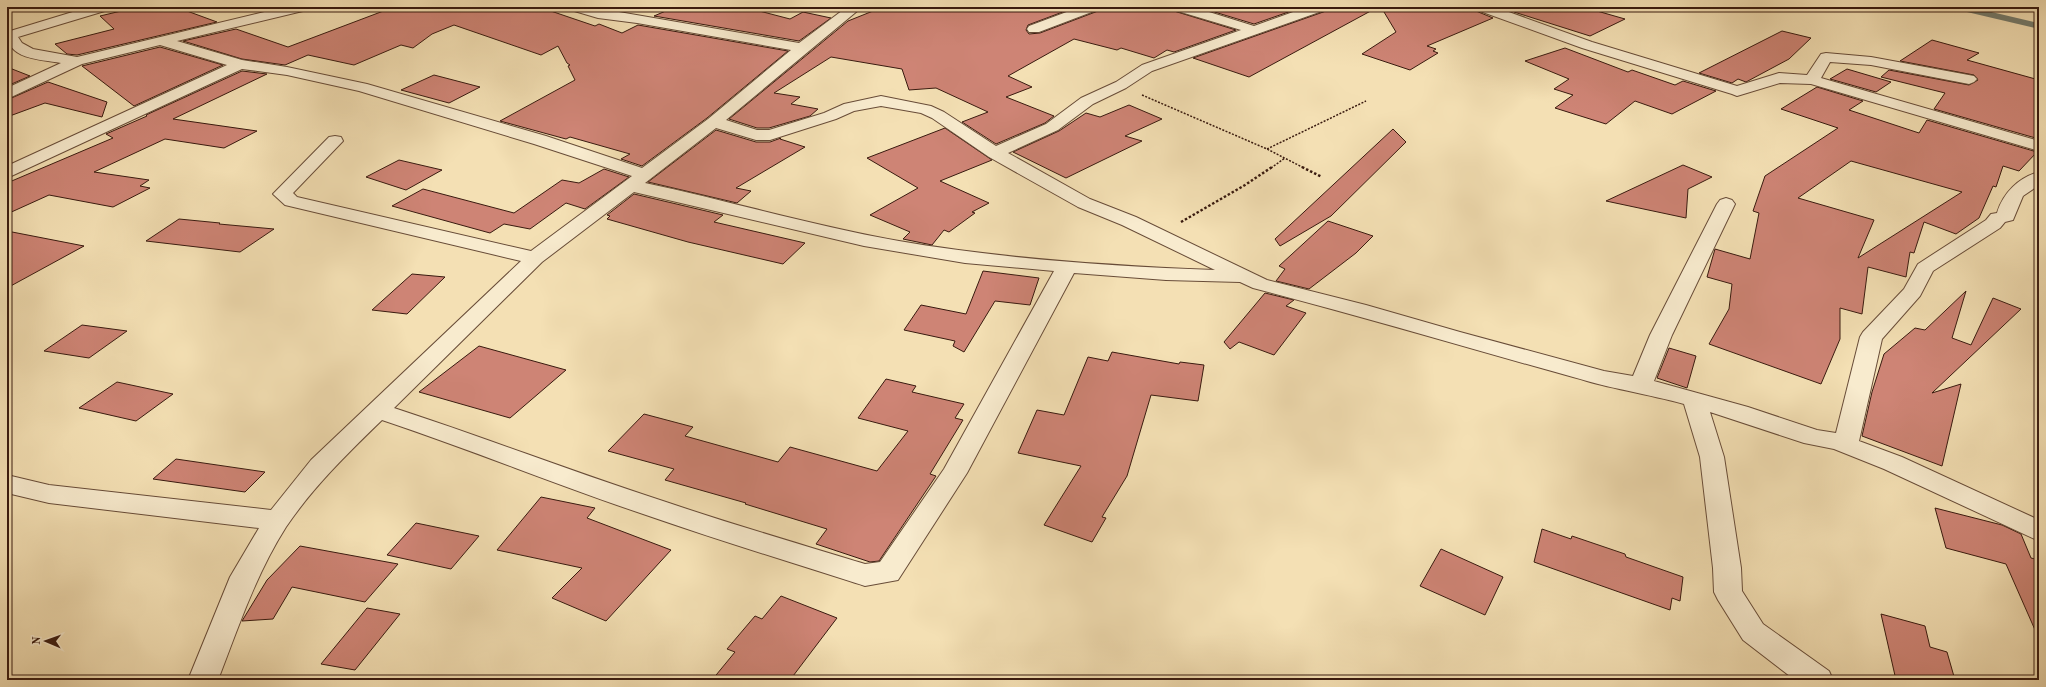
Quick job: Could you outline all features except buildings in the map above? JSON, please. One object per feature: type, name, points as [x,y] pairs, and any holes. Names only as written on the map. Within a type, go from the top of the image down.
[{"type":"street","points":[[77,61],[29,53],[17,46],[8,36],[103,7]]},
{"type":"street","points":[[7,94],[77,61],[302,7]]},
{"type":"street","points":[[576,7],[598,14],[637,19],[802,48]]},
{"type":"street","points":[[203,680],[244,577],[277,520],[320,466],[376,410],[535,258],[714,122],[802,48],[855,7]]},
{"type":"street","points":[[1034,29],[1092,7]]},
{"type":"street","points":[[1179,7],[1254,30]]},
{"type":"street","points":[[995,153],[1052,127],[1087,101],[1121,85],[1147,68],[1320,7]]},
{"type":"street","points":[[1482,7],[1586,45],[1737,90],[1779,78],[1812,80],[2039,146]]},
{"type":"street","points":[[47,10],[62,19]]},
{"type":"street","points":[[160,40],[240,64],[287,71],[362,87],[540,140],[678,195],[798,226],[923,252],[1031,265],[1067,266],[1166,274],[1243,277]]},
{"type":"street","points":[[1812,80],[1826,57],[1871,61],[1969,79]]},
{"type":"street","points":[[7,173],[240,64]]},
{"type":"street","points":[[714,122],[756,135],[770,135],[804,125],[850,107],[881,101],[925,109],[938,115],[995,153],[1084,203],[1158,235],[1260,284],[1359,309],[1482,346],[1603,378],[1641,385],[1695,401],[1740,412],[1813,437],[1846,444],[1893,463],[2039,532]]},
{"type":"street","points":[[335,140],[282,194],[291,200],[535,258]]},
{"type":"street","points":[[1846,444],[1871,337],[1913,292],[1925,268],[1993,224],[1998,218],[2006,216],[2006,210],[2013,202],[2014,193],[2039,177]]},
{"type":"street","points":[[1641,385],[1661,335],[1726,204]]},
{"type":"street","points":[[376,410],[681,517],[865,575],[888,572],[954,473],[1067,266]]},
{"type":"street","points":[[1695,401],[1712,457],[1727,568],[1728,592],[1753,632],[1818,680]]},
{"type":"street","points":[[7,484],[49,494],[277,520]]},
{"type":"path","points":[[1121,85],[1267,149],[1322,177]]},
{"type":"path","points":[[1267,149],[1366,101]]},
{"type":"path","points":[[1158,235],[1245,185],[1285,158]]},
{"type":"waterway","points":[[1958,7],[2039,26]]}]
